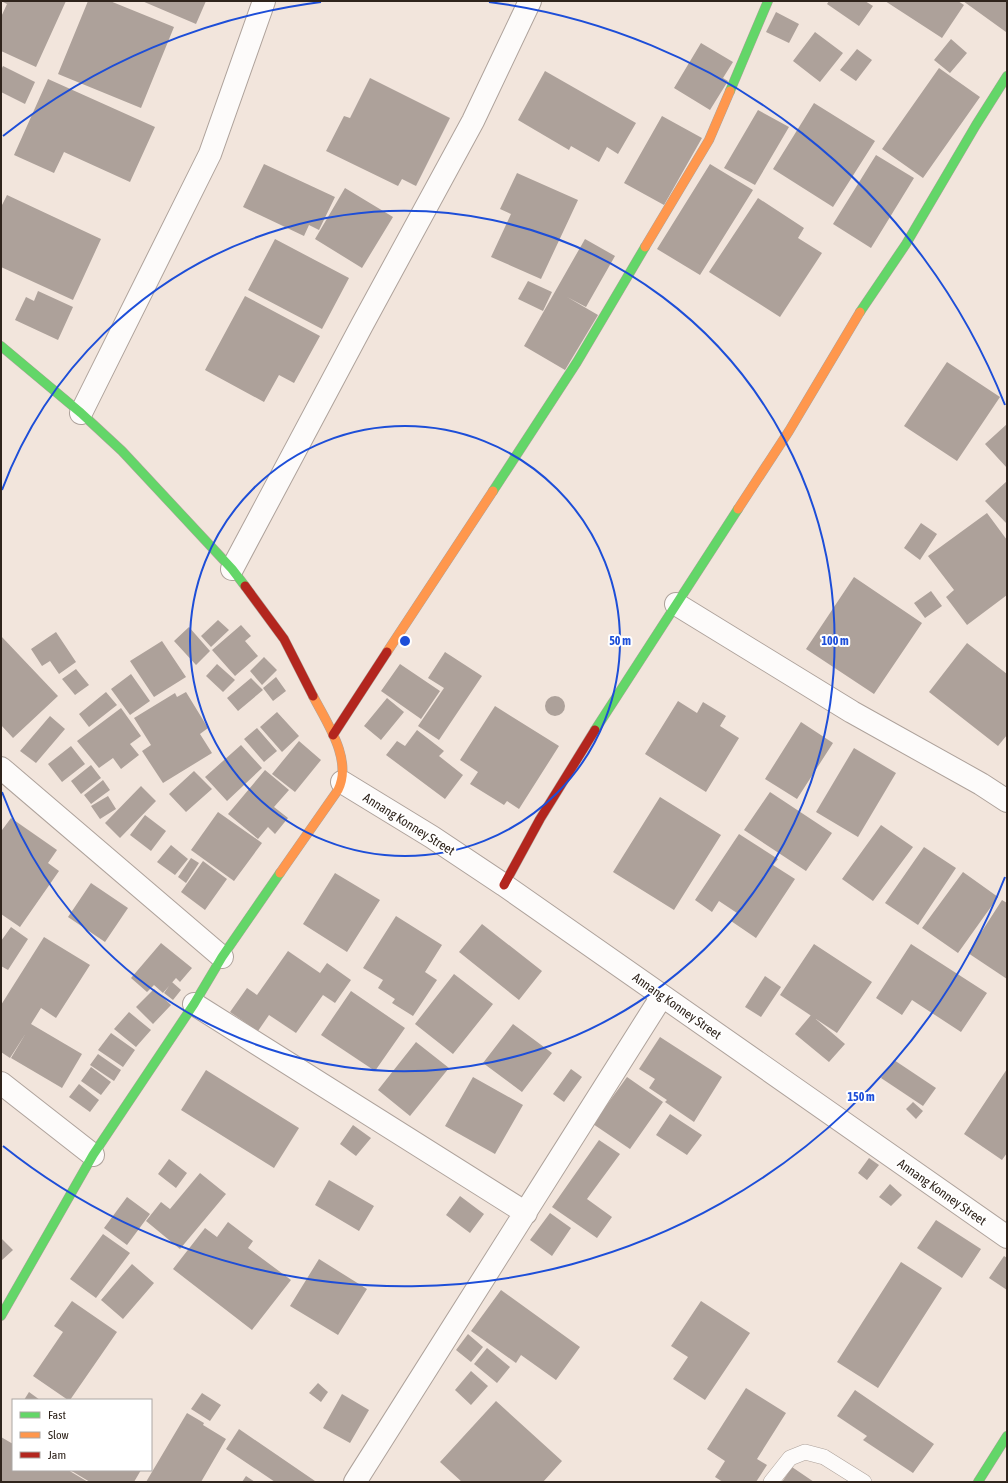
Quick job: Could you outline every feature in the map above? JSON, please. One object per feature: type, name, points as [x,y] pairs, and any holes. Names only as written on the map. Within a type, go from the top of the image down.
[{"type":"street","points":[[81,413],[210,154],[264,1]]},
{"type":"street","points":[[232,569],[473,121],[530,1]]},
{"type":"street","points":[[333,735],[577,362],[710,140],[768,1]]},
{"type":"street","points":[[504,885],[540,819],[625,682],[789,431],[858,316],[906,244],[976,125],[1007,76]]},
{"type":"street","points":[[1,346],[81,413],[122,451],[232,569],[284,639],[333,735],[341,755],[342,770],[342,782],[333,798],[222,957],[194,1004],[93,1155],[1,1316]]},
{"type":"street","points":[[676,604],[852,712],[981,784],[1007,801]]},
{"type":"street","points":[[1,768],[222,957]]},
{"type":"street","name":"Annang Konney Street","points":[[342,782],[432,837],[504,885],[1007,1237]]},
{"type":"street","points":[[355,1482],[662,996]]},
{"type":"street","points":[[194,1004],[526,1213]]},
{"type":"street","points":[[1,1083],[93,1155]]},
{"type":"street","points":[[978,1482],[1007,1436]]},
{"type":"lane","points":[[771,1482],[790,1458],[805,1452],[824,1457],[864,1482]]},
{"type":"building","points":[[1,1],[66,1],[36,67],[1,51],[1,17],[7,4]]},
{"type":"building","points":[[88,1],[110,1],[174,27],[141,108],[58,74]]},
{"type":"building","points":[[142,1],[206,1],[196,24]]},
{"type":"building","points":[[829,1],[865,1],[873,6],[859,26],[827,4]]},
{"type":"building","points":[[885,1],[958,1],[964,5],[942,38]]},
{"type":"building","points":[[963,1],[1007,1],[1007,31],[1006,32]]},
{"type":"building","points":[[776,12],[799,24],[789,43],[766,32]]},
{"type":"building","points":[[815,32],[843,53],[820,82],[793,61]]},
{"type":"building","points":[[951,39],[967,53],[950,73],[934,60]]},
{"type":"building","points":[[701,43],[733,62],[723,78],[728,81],[710,110],[674,88]]},
{"type":"building","points":[[857,49],[872,60],[856,81],[840,70]]},
{"type":"building","points":[[3,66],[35,82],[25,104],[1,92],[1,70]]},
{"type":"building","points":[[939,68],[980,97],[923,178],[882,149]]},
{"type":"building","points":[[545,71],[636,123],[618,154],[607,147],[599,162],[571,146],[569,150],[518,120]]},
{"type":"building","points":[[370,78],[450,118],[416,186],[402,179],[398,186],[326,151],[344,116],[350,118]]},
{"type":"building","points":[[48,79],[155,127],[130,182],[64,152],[54,173],[14,155]]},
{"type":"building","points":[[814,103],[875,141],[833,207],[773,169]]},
{"type":"building","points":[[758,110],[789,127],[755,185],[724,168]]},
{"type":"building","points":[[662,116],[702,138],[664,205],[624,183]]},
{"type":"building","points":[[876,155],[914,178],[871,248],[833,224]]},
{"type":"building","points":[[264,164],[335,197],[319,230],[309,225],[304,236],[243,207]]},
{"type":"building","points":[[710,164],[753,190],[700,275],[657,249]]},
{"type":"building","points":[[517,173],[578,200],[541,279],[491,257],[511,214],[500,209]]},
{"type":"building","points":[[345,188],[393,217],[362,268],[315,239]]},
{"type":"building","points":[[7,195],[101,239],[73,300],[1,267],[1,207]]},
{"type":"building","points":[[758,198],[804,228],[798,238],[822,253],[780,317],[709,272]]},
{"type":"building","points":[[275,239],[349,278],[322,329],[248,290]]},
{"type":"building","points":[[585,239],[615,256],[586,307],[567,297],[598,315],[565,370],[524,346]]},
{"type":"building","points":[[528,281],[552,292],[543,311],[518,299]]},
{"type":"building","points":[[38,291],[73,307],[58,340],[15,320],[26,297],[34,301]]},
{"type":"building","points":[[245,296],[320,336],[294,383],[279,375],[264,402],[205,370]]},
{"type":"building","points":[[947,362],[1000,397],[957,461],[904,426]]},
{"type":"building","points":[[1007,424],[1007,468],[985,444]]},
{"type":"building","points":[[1007,481],[1007,524],[985,501]]},
{"type":"building","points":[[987,513],[1007,540],[1007,595],[967,625],[946,597],[954,590],[928,556]]},
{"type":"building","points":[[921,523],[937,534],[920,560],[904,548]]},
{"type":"building","points":[[854,577],[922,623],[874,694],[806,649]]},
{"type":"building","points":[[931,591],[942,606],[925,618],[914,603]]},
{"type":"building","points":[[218,620],[229,630],[211,647],[201,636]]},
{"type":"building","points":[[241,625],[251,636],[245,641],[258,656],[235,676],[212,650]]},
{"type":"building","points":[[189,627],[210,651],[196,665],[174,641]]},
{"type":"building","points":[[56,632],[76,662],[59,674],[50,661],[42,666],[31,649]]},
{"type":"building","points":[[1,636],[58,696],[13,738],[1,725]]},
{"type":"building","points":[[162,641],[186,677],[154,697],[130,661]]},
{"type":"building","points":[[967,643],[1007,674],[1007,735],[998,746],[929,692]]},
{"type":"building","points":[[445,652],[482,676],[439,740],[418,726],[444,688],[428,678]]},
{"type":"building","points":[[264,657],[277,670],[262,685],[250,671]]},
{"type":"building","points":[[217,664],[235,680],[223,692],[206,676]]},
{"type":"building","points":[[400,664],[440,691],[421,719],[381,691]]},
{"type":"building","points":[[76,669],[89,685],[75,695],[62,679]]},
{"type":"building","points":[[131,674],[150,701],[130,715],[111,689]]},
{"type":"building","points":[[276,677],[286,691],[273,701],[263,688]]},
{"type":"building","points":[[251,678],[263,690],[238,711],[227,698]]},
{"type":"building","points":[[106,692],[117,705],[89,727],[79,714]]},
{"type":"building","points":[[186,692],[208,728],[200,734],[212,753],[163,783],[142,751],[151,745],[134,718],[175,693],[177,697]]},
{"type":"building","points":[[555,696],[562,699],[565,706],[562,713],[555,716],[548,713],[545,706],[548,699]]},
{"type":"building","points":[[387,698],[404,712],[381,740],[364,726]]},
{"type":"building","points":[[678,701],[697,713],[703,702],[726,716],[720,726],[739,738],[706,792],[645,754]]},
{"type":"building","points":[[495,706],[559,746],[519,809],[507,801],[504,805],[470,784],[478,772],[460,760]]},
{"type":"building","points":[[121,708],[141,736],[130,744],[139,755],[121,769],[113,758],[99,768],[77,741]]},
{"type":"building","points":[[277,712],[299,736],[282,752],[260,727]]},
{"type":"building","points":[[50,716],[65,729],[36,763],[20,751]]},
{"type":"building","points":[[801,722],[833,743],[797,799],[765,779]]},
{"type":"building","points":[[257,728],[277,751],[264,762],[244,739]]},
{"type":"building","points":[[417,730],[444,751],[439,756],[463,775],[445,799],[386,755],[397,741],[405,746]]},
{"type":"building","points":[[299,741],[321,760],[295,792],[272,774]]},
{"type":"building","points":[[241,745],[262,768],[227,801],[205,777]]},
{"type":"building","points":[[71,746],[85,764],[62,782],[48,764]]},
{"type":"building","points":[[854,748],[896,773],[858,837],[816,812]]},
{"type":"building","points":[[91,765],[101,778],[81,794],[71,781]]},
{"type":"building","points":[[265,770],[289,790],[274,807],[288,818],[275,834],[268,827],[258,839],[228,814]]},
{"type":"building","points":[[194,771],[212,789],[186,812],[169,794]]},
{"type":"building","points":[[103,780],[110,790],[91,804],[84,795]]},
{"type":"building","points":[[141,786],[156,801],[120,838],[105,823]]},
{"type":"building","points":[[770,792],[832,833],[806,871],[744,830]]},
{"type":"building","points":[[108,796],[116,809],[100,819],[91,806]]},
{"type":"building","points":[[660,797],[721,835],[674,910],[613,872]]},
{"type":"building","points":[[218,812],[262,843],[234,881],[191,850]]},
{"type":"building","points":[[145,815],[166,831],[151,851],[130,835]]},
{"type":"building","points":[[11,818],[57,850],[48,863],[59,871],[20,927],[1,914],[1,829],[2,830]]},
{"type":"building","points":[[881,825],[913,847],[873,901],[842,879]]},
{"type":"building","points":[[739,834],[778,859],[773,865],[795,879],[756,938],[731,921],[737,913],[719,901],[712,912],[695,900]]},
{"type":"building","points":[[171,845],[188,859],[175,875],[157,862]]},
{"type":"building","points":[[924,847],[956,868],[918,925],[885,903]]},
{"type":"building","points":[[191,858],[199,863],[186,883],[178,877]]},
{"type":"building","points":[[203,861],[227,879],[205,910],[181,892]]},
{"type":"building","points":[[963,872],[998,897],[958,953],[922,928]]},
{"type":"building","points":[[335,873],[380,900],[347,952],[303,924]]},
{"type":"building","points":[[91,883],[128,908],[105,942],[68,917]]},
{"type":"building","points":[[1002,900],[1007,903],[1007,979],[968,953]]},
{"type":"building","points":[[396,916],[442,945],[425,972],[437,980],[413,1016],[392,1003],[395,999],[378,988],[383,980],[363,968]]},
{"type":"building","points":[[482,924],[542,971],[519,1000],[459,952]]},
{"type":"building","points":[[11,927],[28,939],[8,970],[1,966],[1,941]]},
{"type":"building","points":[[44,937],[90,965],[56,1018],[41,1008],[31,1024],[82,1054],[62,1088],[11,1058],[26,1033],[10,1058],[1,1052],[1,1005]]},
{"type":"building","points":[[161,943],[192,968],[180,982],[176,978],[163,993],[154,985],[147,992],[131,978]]},
{"type":"building","points":[[814,944],[872,982],[837,1033],[780,995]]},
{"type":"building","points":[[911,944],[987,993],[961,1032],[912,1000],[902,1015],[876,998]]},
{"type":"building","points":[[288,951],[320,973],[327,963],[351,980],[335,1003],[323,995],[296,1033],[269,1015],[258,1031],[230,1012],[247,988],[257,995]]},
{"type":"building","points":[[454,974],[493,1004],[453,1054],[415,1024]]},
{"type":"building","points":[[765,976],[781,987],[761,1017],[745,1007]]},
{"type":"building","points":[[172,982],[181,990],[173,1000],[164,993]]},
{"type":"building","points":[[154,989],[171,1005],[153,1024],[136,1007]]},
{"type":"building","points":[[351,991],[405,1028],[375,1071],[321,1035]]},
{"type":"building","points":[[129,1012],[151,1030],[136,1047],[114,1029]]},
{"type":"building","points":[[811,1015],[845,1044],[829,1062],[795,1034]]},
{"type":"building","points":[[513,1024],[552,1053],[522,1092],[483,1063]]},
{"type":"building","points":[[111,1033],[135,1050],[123,1067],[98,1050]]},
{"type":"building","points":[[660,1037],[722,1077],[694,1122],[665,1102],[667,1100],[649,1088],[655,1079],[639,1069]]},
{"type":"building","points":[[416,1042],[449,1068],[410,1116],[378,1090]]},
{"type":"building","points":[[98,1054],[121,1070],[114,1081],[90,1065]]},
{"type":"building","points":[[894,1060],[936,1088],[923,1106],[881,1078]]},
{"type":"building","points":[[91,1067],[111,1082],[101,1095],[81,1081]]},
{"type":"building","points":[[571,1069],[582,1077],[564,1102],[553,1094]]},
{"type":"building","points":[[1007,1069],[1007,1153],[1002,1160],[964,1134]]},
{"type":"building","points":[[206,1070],[299,1128],[274,1168],[181,1110]]},
{"type":"building","points":[[473,1077],[523,1105],[495,1154],[445,1126]]},
{"type":"building","points":[[627,1077],[663,1102],[630,1149],[593,1124]]},
{"type":"building","points":[[79,1084],[99,1100],[90,1112],[69,1097]]},
{"type":"building","points":[[913,1102],[923,1111],[916,1119],[906,1109]]},
{"type":"building","points":[[670,1114],[702,1135],[687,1155],[656,1135]]},
{"type":"building","points":[[353,1125],[371,1138],[356,1156],[340,1144]]},
{"type":"building","points":[[599,1140],[620,1154],[587,1199],[612,1217],[597,1238],[552,1207]]},
{"type":"building","points":[[869,1158],[879,1165],[867,1180],[858,1173]]},
{"type":"building","points":[[169,1159],[187,1173],[176,1188],[158,1174]]},
{"type":"building","points":[[200,1173],[226,1194],[180,1249],[146,1221],[161,1202],[170,1209]]},
{"type":"building","points":[[329,1180],[374,1206],[359,1231],[315,1205]]},
{"type":"building","points":[[890,1184],[902,1195],[891,1206],[879,1197]]},
{"type":"building","points":[[460,1196],[484,1214],[470,1233],[446,1215]]},
{"type":"building","points":[[127,1197],[150,1214],[127,1245],[104,1228]]},
{"type":"building","points":[[550,1213],[571,1228],[552,1256],[530,1240]]},
{"type":"building","points":[[936,1220],[981,1249],[962,1278],[917,1248]]},
{"type":"building","points":[[228,1222],[253,1241],[248,1248],[291,1280],[252,1330],[173,1269],[205,1228],[217,1237]]},
{"type":"building","points":[[103,1234],[130,1253],[96,1298],[70,1279]]},
{"type":"building","points":[[1,1238],[13,1250],[1,1261]]},
{"type":"building","points":[[1004,1256],[1007,1258],[1007,1290],[989,1278]]},
{"type":"building","points":[[319,1259],[367,1289],[338,1335],[290,1306]]},
{"type":"building","points":[[901,1262],[942,1288],[878,1388],[837,1362]]},
{"type":"building","points":[[132,1264],[154,1283],[123,1319],[101,1300]]},
{"type":"building","points":[[501,1290],[580,1347],[556,1380],[521,1355],[516,1363],[471,1331]]},
{"type":"building","points":[[72,1301],[117,1332],[71,1399],[67,1399],[33,1376],[63,1332],[54,1326]]},
{"type":"building","points":[[701,1301],[750,1333],[705,1400],[673,1379],[688,1357],[671,1346]]},
{"type":"building","points":[[468,1334],[483,1347],[471,1362],[456,1350]]},
{"type":"building","points":[[487,1348],[510,1367],[497,1383],[474,1364]]},
{"type":"building","points":[[471,1371],[488,1386],[471,1405],[455,1390]]},
{"type":"building","points":[[318,1383],[328,1392],[321,1402],[309,1393]]},
{"type":"building","points":[[746,1388],[786,1413],[757,1459],[767,1465],[756,1482],[723,1482],[715,1477],[725,1461],[707,1449]]},
{"type":"building","points":[[855,1390],[934,1444],[913,1473],[863,1440],[867,1436],[837,1416]]},
{"type":"building","points":[[29,1392],[39,1399],[25,1399]]},
{"type":"building","points":[[202,1393],[221,1405],[210,1421],[191,1409]]},
{"type":"building","points":[[342,1394],[369,1410],[350,1443],[323,1428]]},
{"type":"building","points":[[496,1401],[562,1461],[543,1482],[462,1482],[440,1462]]},
{"type":"building","points":[[187,1413],[226,1439],[201,1482],[146,1482]]},
{"type":"building","points":[[239,1429],[315,1481],[275,1482],[226,1449]]},
{"type":"building","points":[[1,1437],[12,1443],[12,1471],[70,1471],[88,1482],[1,1482]]},
{"type":"building","points":[[792,1467],[814,1482],[782,1482]]},
{"type":"building","points":[[72,1471],[140,1471],[134,1482],[90,1482]]},
{"type":"building","points":[[246,1476],[255,1482],[242,1482]]},
{"type":"traffic: fast","points":[[730,91],[768,1]]},
{"type":"traffic: fast","points":[[860,312],[906,244],[976,125],[1007,76]]},
{"type":"traffic: fast","points":[[493,491],[577,362],[645,247]]},
{"type":"traffic: fast","points":[[1,346],[81,413],[122,451],[232,569],[245,586]]},
{"type":"traffic: fast","points":[[595,730],[738,509]]},
{"type":"traffic: fast","points":[[1,1316],[93,1155],[194,1004],[222,957],[280,873]]},
{"type":"traffic: fast","points":[[978,1482],[1007,1436]]},
{"type":"traffic: slow","points":[[645,247],[709,140],[730,91]]},
{"type":"traffic: slow","points":[[738,509],[789,431],[860,312]]},
{"type":"traffic: slow","points":[[387,652],[493,491]]},
{"type":"traffic: slow","points":[[280,873],[338,790],[342,778],[342,766],[336,742],[313,696]]},
{"type":"traffic: jam","points":[[245,586],[284,639],[313,696]]},
{"type":"traffic: jam","points":[[333,735],[387,652]]},
{"type":"traffic: jam","points":[[504,885],[540,819],[595,730]]}]
